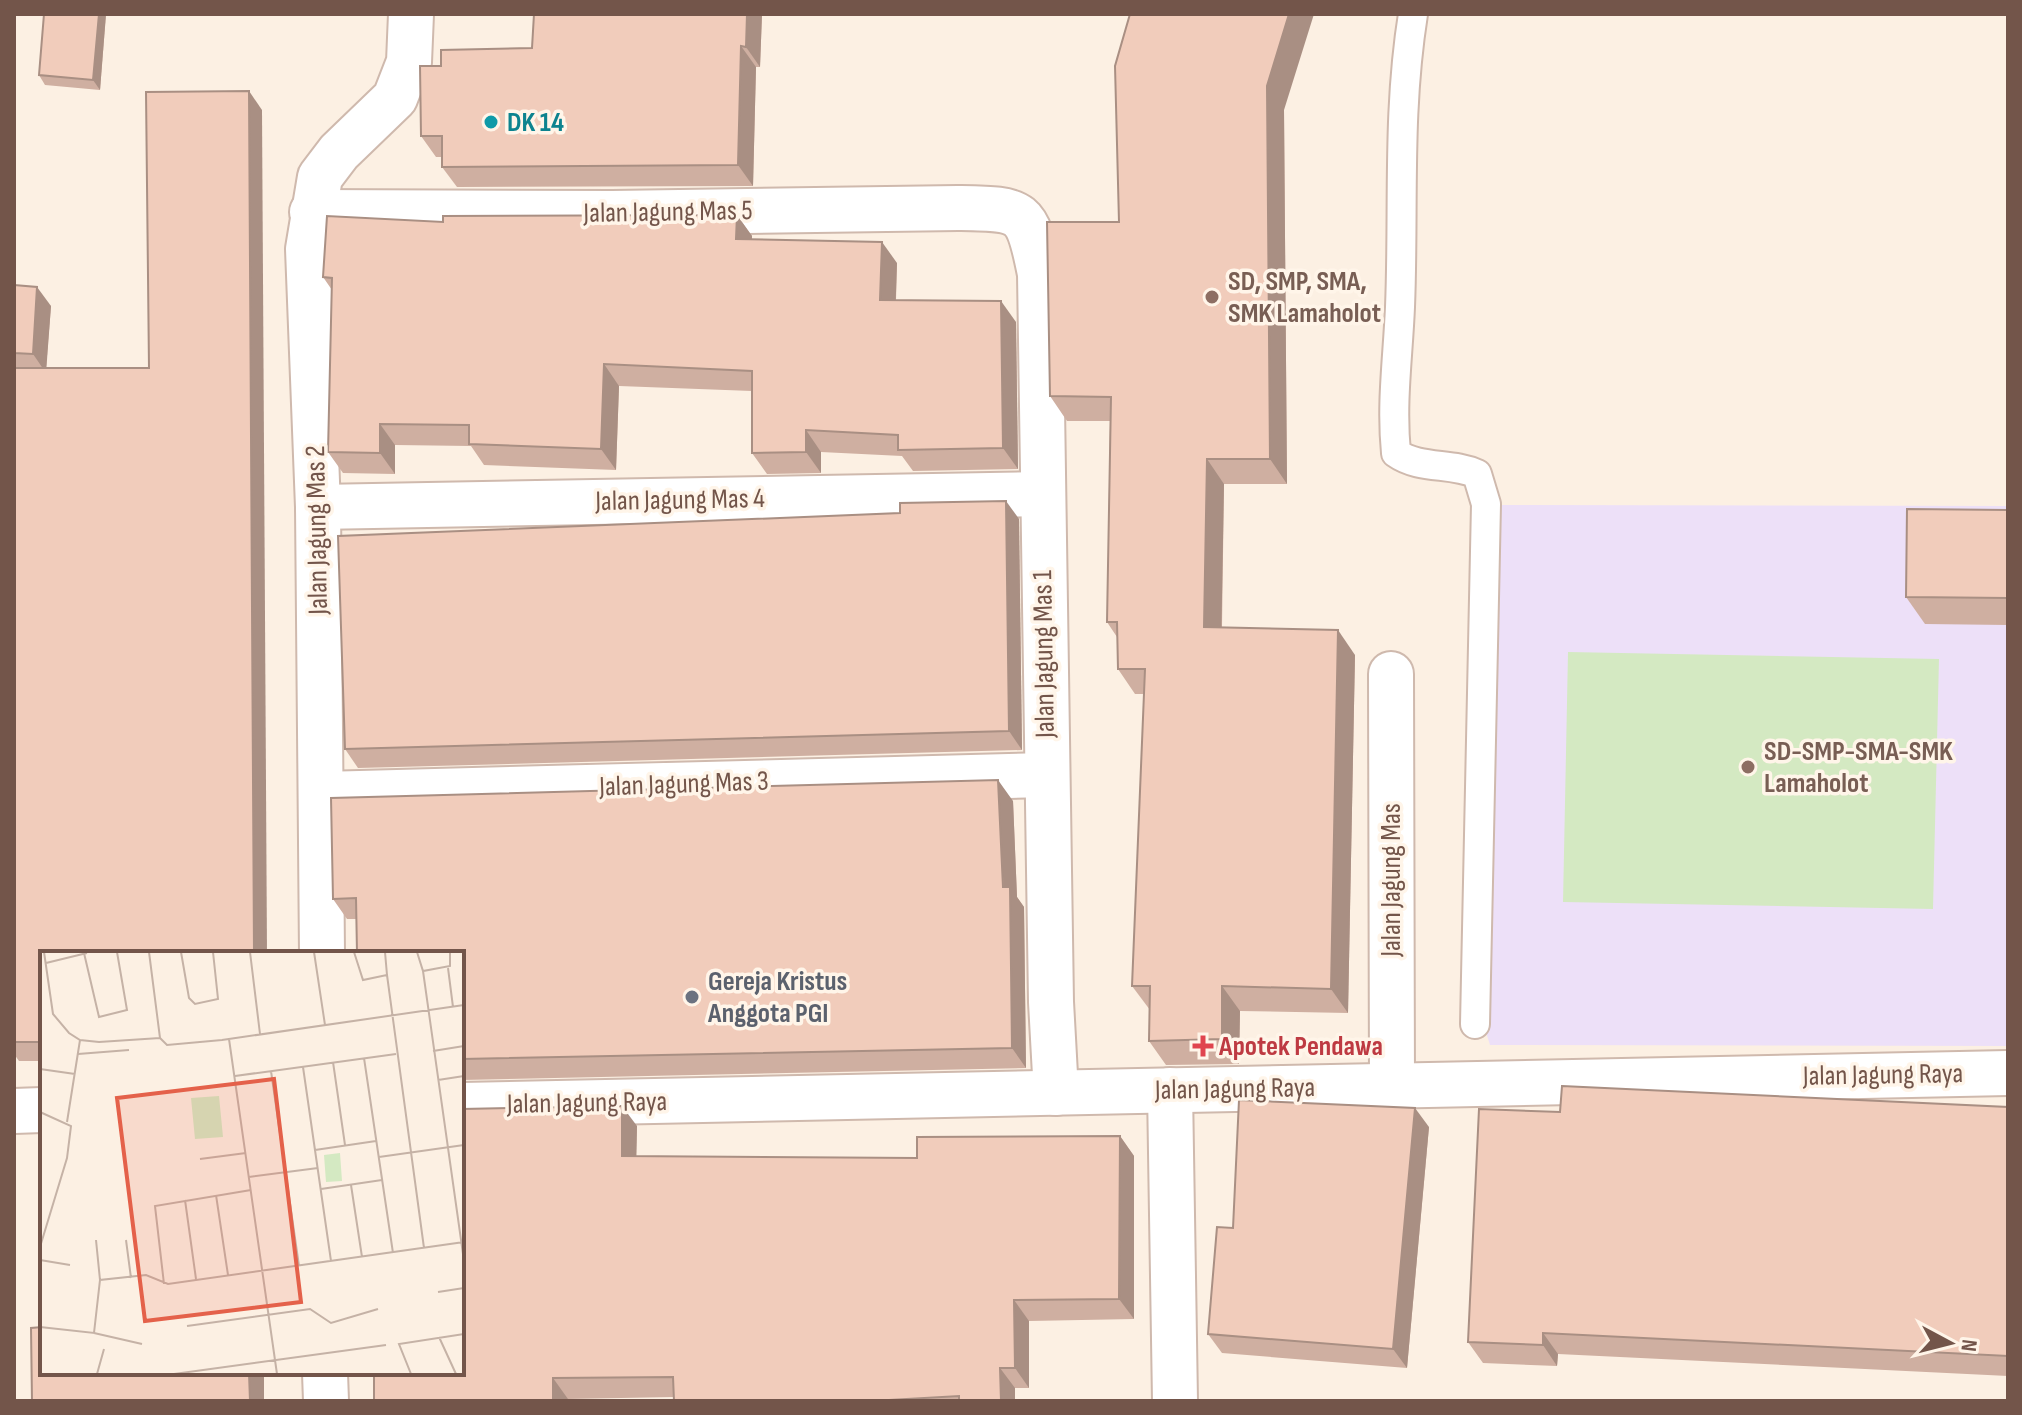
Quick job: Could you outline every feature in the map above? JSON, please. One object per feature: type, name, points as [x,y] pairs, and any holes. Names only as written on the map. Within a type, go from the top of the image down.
[{"type":"street","name":"Jalan Jagung Mas 2","points":[[322,951],[318,507],[308,249],[320,177],[395,98],[409,62],[411,14]]},
{"type":"street","name":"Jalan Jagung Mas 5","points":[[312,212],[612,213],[958,208],[1005,209],[1023,217]]},
{"type":"street","name":"Jalan Jagung Mas 1","points":[[1023,217],[1033,236],[1040,274],[1046,775],[1056,1093]]},
{"type":"street","name":"Jalan Jagung Mas 4","points":[[318,507],[1042,494]]},
{"type":"street","name":"Jalan Jagung Mas","points":[[1391,674],[1392,1086]]},
{"type":"street","name":"Jalan Jagung Mas 3","points":[[322,794],[1046,775]]},
{"type":"street","name":"Jalan Jagung Raya","points":[[464,1105],[2008,1073]]},
{"type":"street","points":[[1170,1090],[1175,1401]]},
{"type":"street","points":[[14,1111],[40,1110]]},
{"type":"street","points":[[325,1375],[326,1401]]},
{"type":"lane","points":[[1413,14],[1400,119],[1400,307],[1392,402],[1396,453],[1404,459],[1462,467],[1477,474],[1486,504],[1475,1024]]},
{"type":"shaded area","name":"SD-SMP-SMA-SMK Lamaholot","points":[[1490,505],[2008,506],[2008,1046],[1490,1045],[1485,1029]]},
{"type":"green space","points":[[1568,652],[1939,659],[1933,909],[1563,902]]},
{"type":"building","points":[[44,14],[99,14],[93,80],[39,75]]},
{"type":"building","points":[[534,14],[747,14],[746,47],[741,46],[738,165],[442,167],[442,136],[421,136],[420,66],[441,66],[441,50],[532,48]]},
{"type":"building","points":[[1130,14],[1289,14],[1267,86],[1270,459],[1207,459],[1204,627],[1338,630],[1331,989],[1222,986],[1222,1039],[1149,1041],[1150,986],[1132,986],[1145,669],[1118,669],[1117,622],[1107,622],[1111,397],[1050,396],[1047,222],[1119,222],[1115,66]]},
{"type":"building","points":[[249,91],[254,951],[40,951],[40,1042],[14,1042],[14,368],[149,368],[146,92]]},
{"type":"building","points":[[737,215],[736,239],[882,242],[880,300],[1001,301],[1003,448],[898,450],[898,435],[806,430],[806,452],[752,453],[752,371],[604,364],[601,449],[469,444],[469,425],[380,424],[380,453],[328,452],[332,278],[323,277],[327,216],[443,222],[443,216]]},
{"type":"building","points":[[14,285],[37,287],[33,354],[14,353]]},
{"type":"building","points":[[1006,501],[1009,731],[345,749],[338,536],[900,513],[900,503]]},
{"type":"building","points":[[1907,509],[2008,510],[2008,598],[1906,597]]},
{"type":"building","points":[[998,780],[1003,887],[1010,887],[1012,1048],[464,1059],[464,951],[357,951],[356,898],[333,899],[331,798]]},
{"type":"building","points":[[1562,1086],[2008,1107],[2008,1356],[1543,1333],[1543,1345],[1468,1342],[1479,1109],[1560,1112]]},
{"type":"building","points":[[1239,1100],[1415,1108],[1393,1349],[1208,1334],[1217,1227],[1233,1228]]},
{"type":"building","points":[[622,1106],[622,1156],[917,1158],[917,1137],[1120,1136],[1119,1299],[1014,1300],[1015,1368],[1000,1368],[1001,1401],[959,1401],[959,1396],[871,1401],[674,1401],[673,1377],[553,1378],[553,1401],[374,1401],[374,1375],[464,1375],[464,1109]]},
{"type":"building","points":[[40,1327],[40,1375],[249,1375],[250,1401],[32,1401],[31,1328]]},
{"type":"place","name":"DK 14","points":[[491,122]]},
{"type":"place","name":"SD, SMP, SMA, SMK Lamaholot","points":[[1212,297]]},
{"type":"place","name":"SD-SMP-SMA-SMK Lamaholot","points":[[1748,767]]},
{"type":"place","name":"Gereja Kristus Anggota PGI","points":[[692,997]]},
{"type":"place","name":"Apotek Pendawa","points":[[1203,1046]]}]
